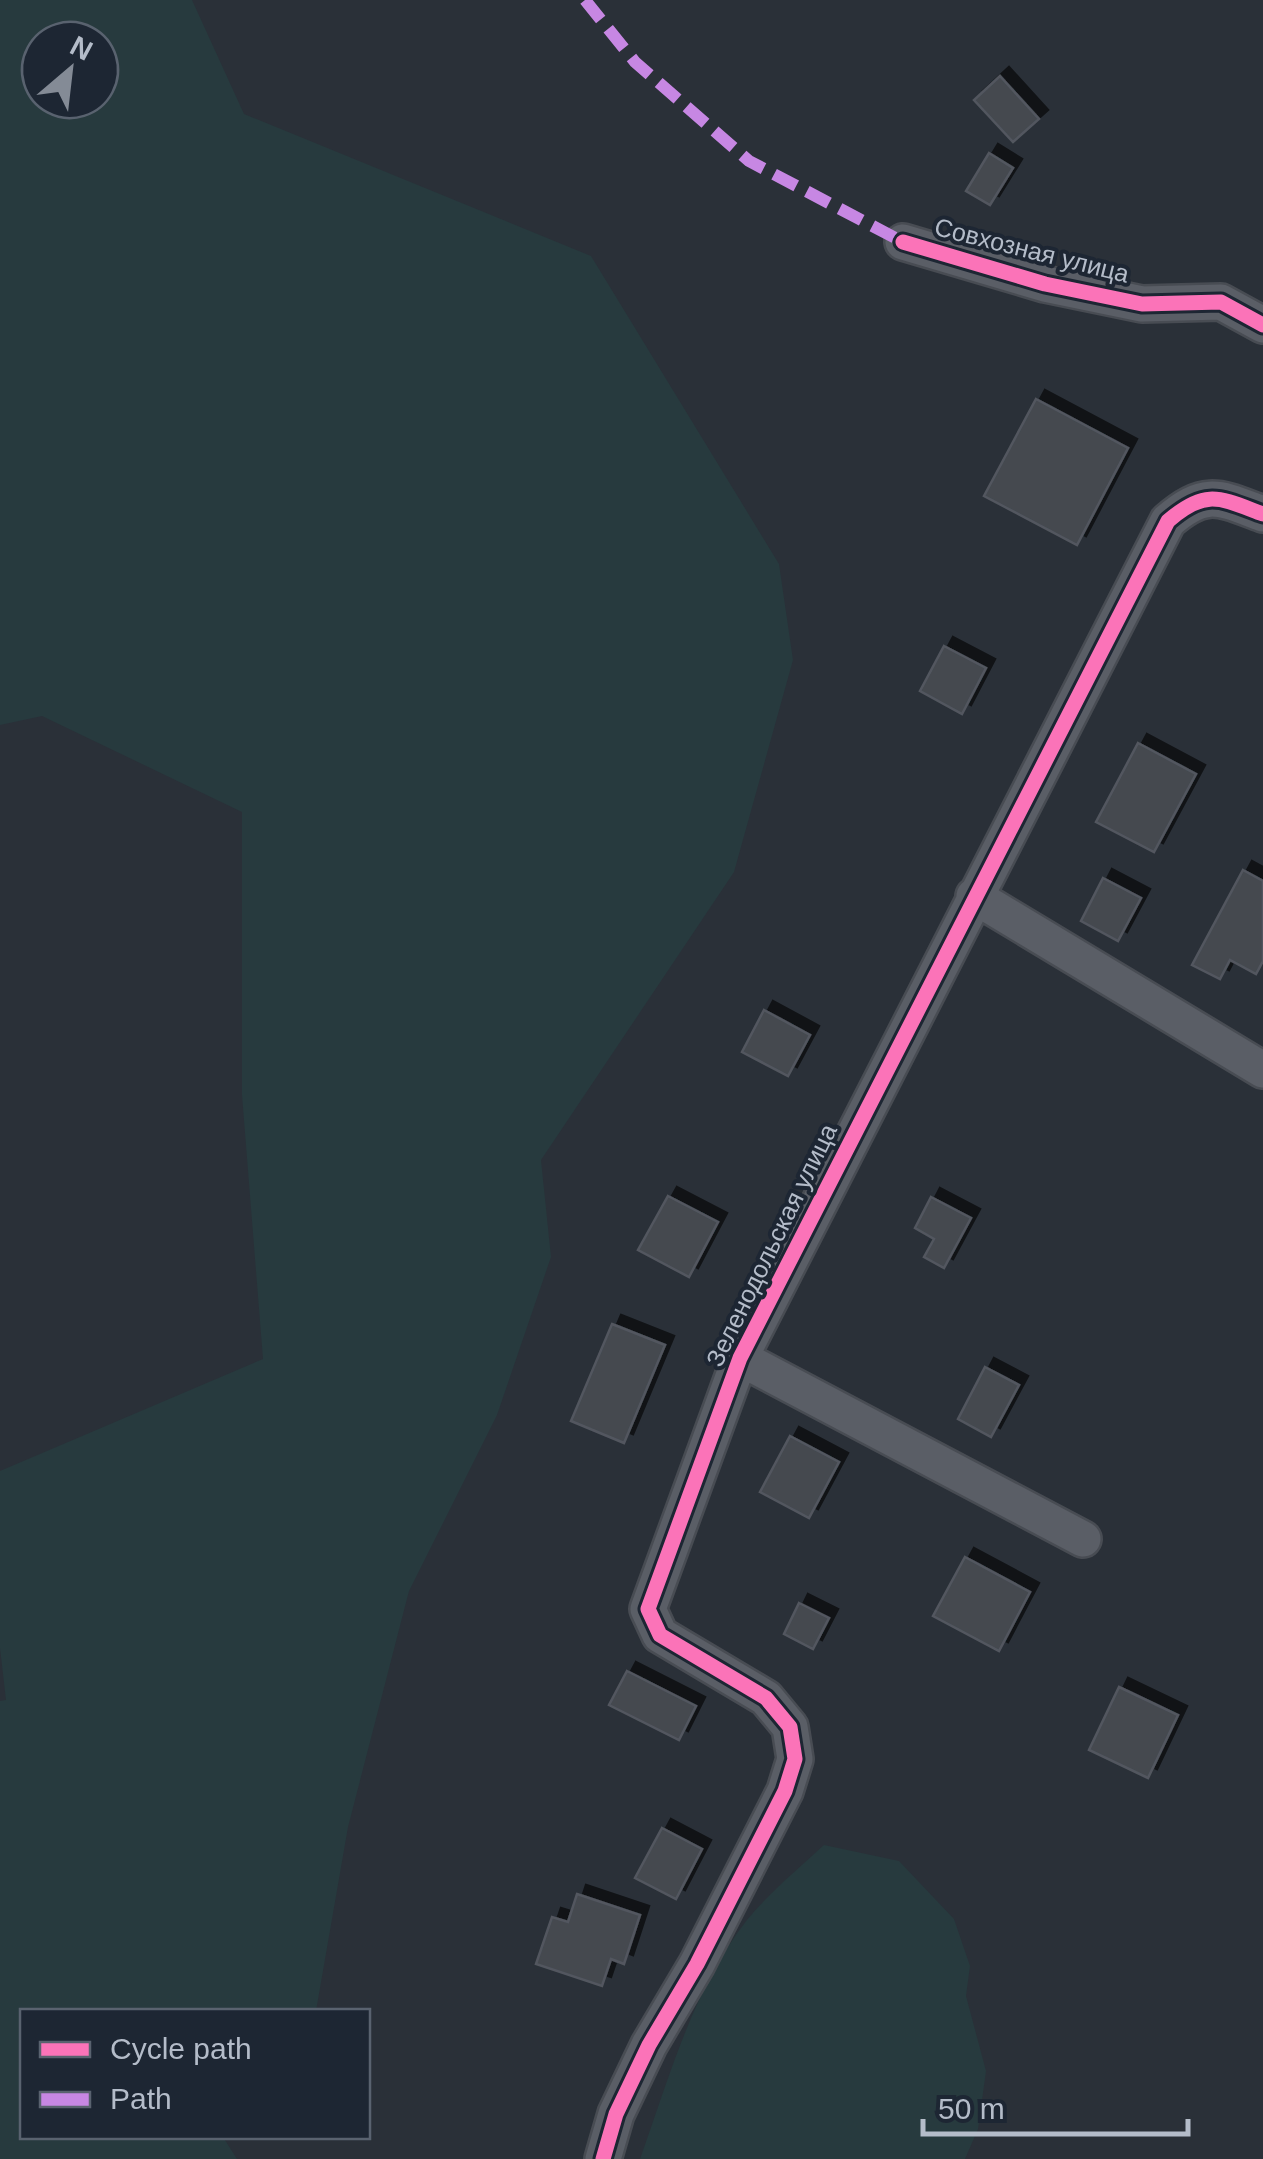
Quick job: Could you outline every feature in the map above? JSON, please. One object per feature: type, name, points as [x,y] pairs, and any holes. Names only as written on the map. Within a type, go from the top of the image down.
[{"type":"street","name":"Совхозная улица","points":[[903,242],[1045,284],[1142,304],[1221,302],[1263,325]]},
{"type":"street","name":"Зеленодольская улица","points":[[604,2159],[616,2114],[715,1929],[784,1790],[795,1759],[790,1727],[766,1698],[660,1634],[648,1609],[740,1358],[1168,521],[1204,498],[1227,501],[1263,514]]},
{"type":"street","points":[[974,896],[1263,1070]]},
{"type":"street","points":[[740,1358],[1083,1539]]},
{"type":"green space","points":[[0,0],[192,0],[244,114],[591,256],[779,564],[793,660],[734,872],[541,1160],[551,1257],[497,1415],[409,1591],[348,1827],[316,2009],[20,2009],[20,2139],[224,2139],[237,2159],[0,2159],[0,1701],[6,1700],[0,1648],[0,1471],[263,1359],[242,1095],[242,812],[42,716],[0,725]]},
{"type":"green space","points":[[824,1845],[899,1861],[954,1919],[970,1966],[966,1996],[986,2071],[978,2129],[965,2159],[640,2159],[684,2035],[728,1947],[765,1900]]},
{"type":"building","points":[[1000,76],[1039,119],[1013,142],[974,100]]},
{"type":"building","points":[[989,153],[1013,168],[990,205],[966,191]]},
{"type":"building","points":[[1036,399],[1128,448],[1077,545],[984,496]]},
{"type":"building","points":[[944,646],[986,668],[962,714],[920,691]]},
{"type":"building","points":[[1138,743],[1196,774],[1154,852],[1096,822]]},
{"type":"building","points":[[1243,870],[1263,881],[1263,961],[1256,974],[1230,960],[1220,979],[1192,965]]},
{"type":"building","points":[[1103,878],[1141,898],[1118,941],[1081,921]]},
{"type":"building","points":[[764,1010],[810,1035],[788,1076],[742,1052]]},
{"type":"building","points":[[668,1196],[718,1222],[689,1277],[638,1250]]},
{"type":"building","points":[[931,1197],[971,1218],[944,1268],[924,1257],[934,1239],[915,1228]]},
{"type":"building","points":[[612,1324],[665,1345],[624,1443],[571,1421]]},
{"type":"building","points":[[985,1367],[1019,1385],[991,1437],[958,1419]]},
{"type":"building","points":[[790,1436],[839,1462],[809,1518],[760,1492]]},
{"type":"building","points":[[965,1557],[1030,1592],[999,1651],[933,1616]]},
{"type":"building","points":[[799,1603],[829,1618],[813,1649],[784,1634]]},
{"type":"building","points":[[627,1671],[696,1706],[679,1740],[609,1705]]},
{"type":"building","points":[[1119,1687],[1178,1715],[1148,1778],[1089,1750]]},
{"type":"building","points":[[662,1828],[702,1849],[676,1899],[635,1878]]},
{"type":"building","points":[[577,1894],[640,1915],[624,1964],[611,1959],[602,1986],[536,1964],[552,1917],[568,1922]]},
{"type":"marked path","points":[[585,0],[635,62],[749,161],[903,242]]},
{"type":"cycle path","points":[[903,242],[1045,284],[1142,304],[1221,302],[1263,325]]},
{"type":"cycle path","points":[[603,2159],[616,2114],[649,2045],[697,1964],[785,1791],[795,1759],[790,1727],[766,1698],[660,1635],[648,1609],[740,1358],[1168,521],[1193,504],[1214,499],[1263,514]]}]
